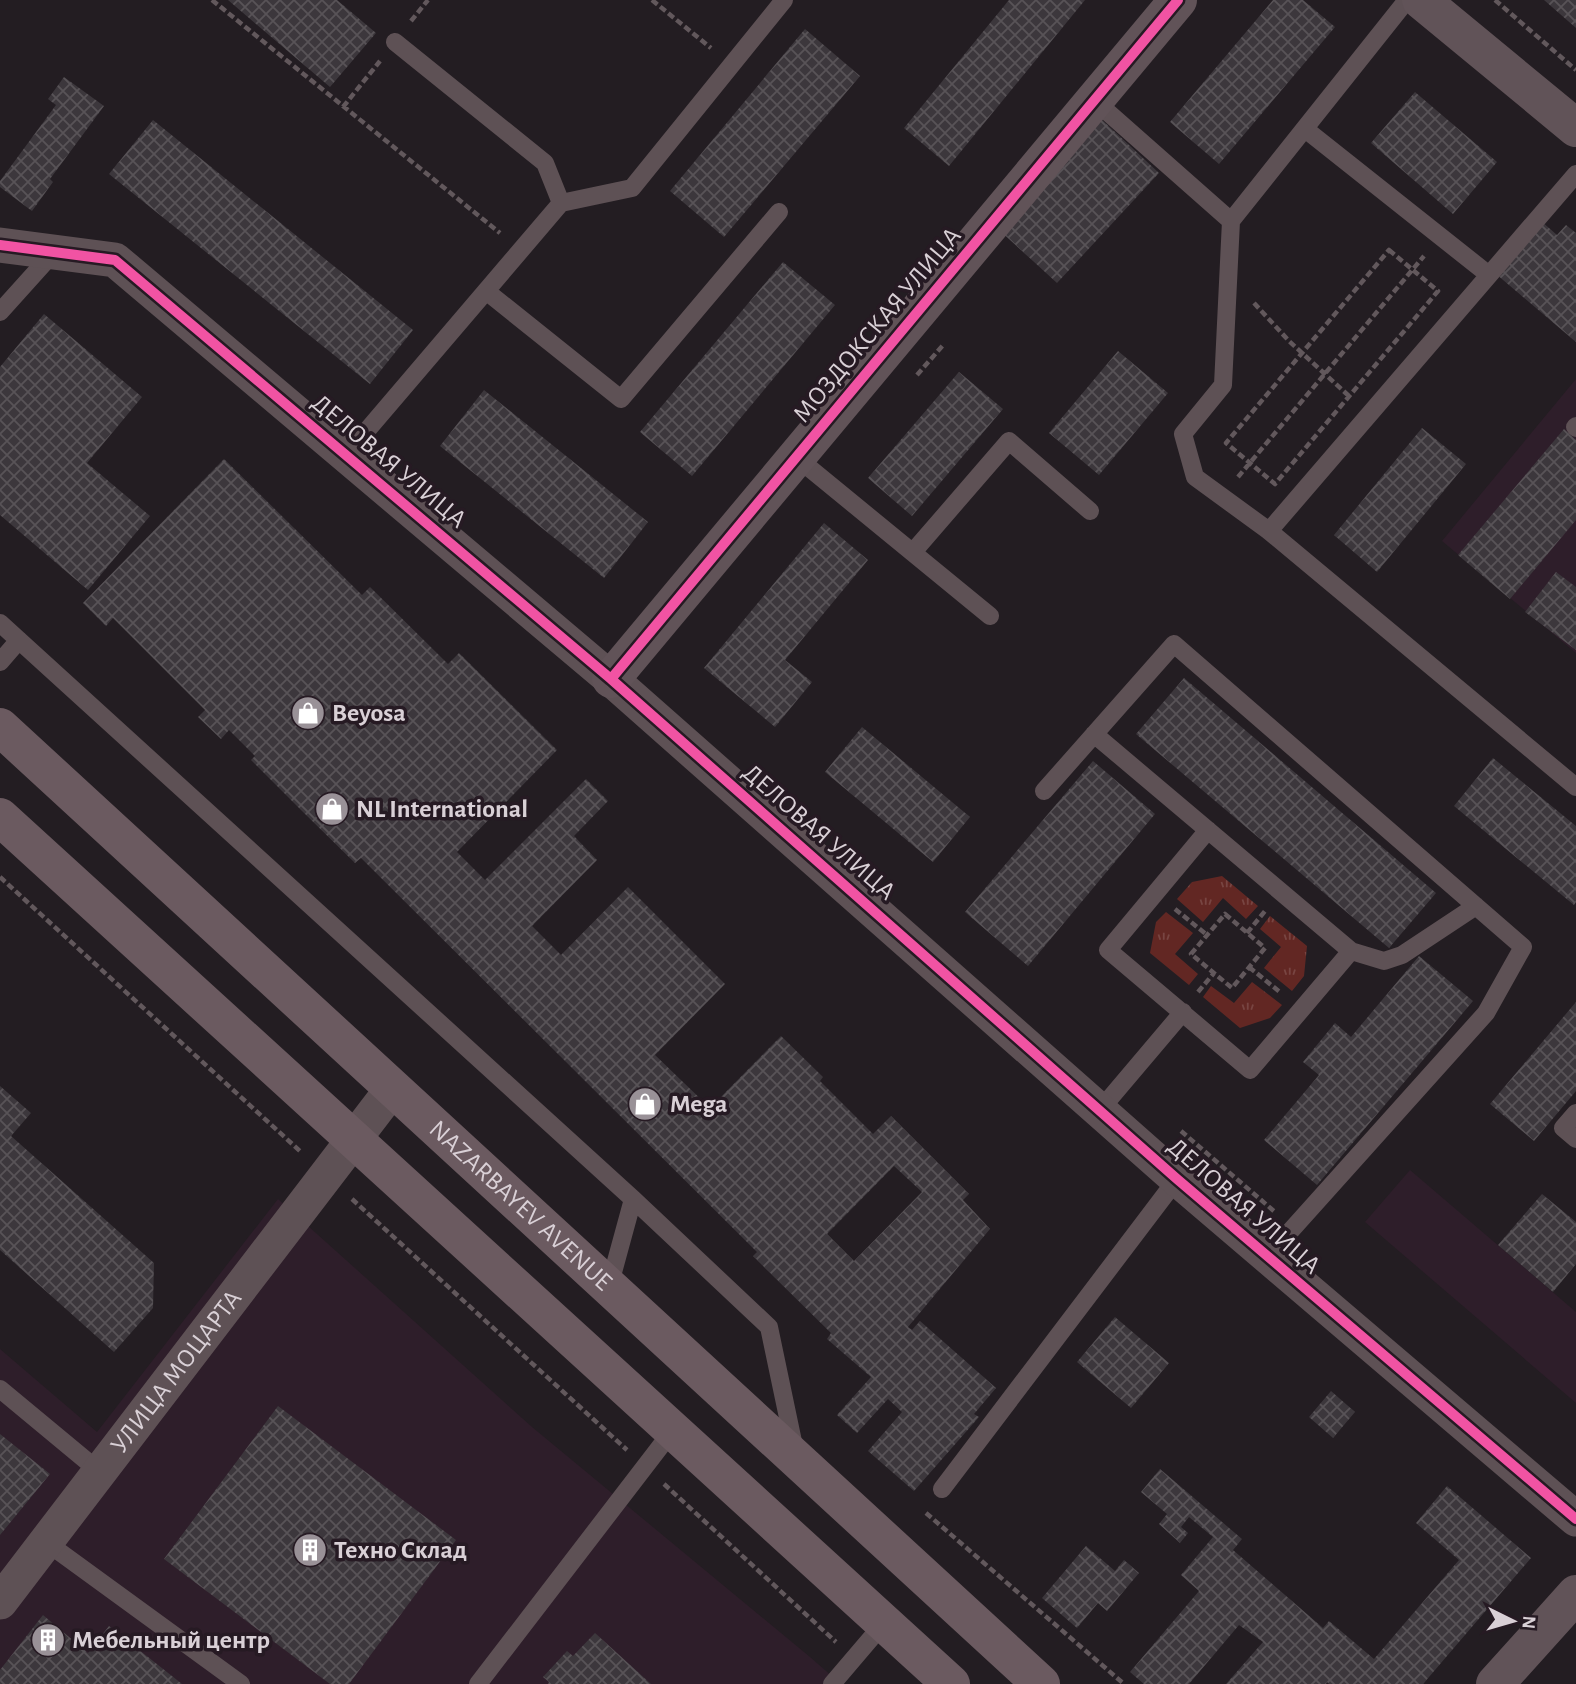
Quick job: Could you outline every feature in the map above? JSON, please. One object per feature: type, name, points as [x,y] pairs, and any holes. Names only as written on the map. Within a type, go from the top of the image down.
[{"type":"main road","name":"NAZARBAYEV AVENUE","points":[[0,727],[1041,1684]]},
{"type":"main road","points":[[0,817],[951,1684]]},
{"type":"street","name":"МОЗДОКСКАЯ УЛИЦА","points":[[611,679],[1178,0]]},
{"type":"street","points":[[1421,0],[1576,128]]},
{"type":"street","name":"ДЕЛОВАЯ УЛИЦА","points":[[0,244],[115,260],[611,679],[1177,1179],[1576,1519]]},
{"type":"street","name":"УЛИЦА МОЦАРТА","points":[[2,1596],[393,1088]]},
{"type":"street","points":[[1495,1684],[1576,1594]]},
{"type":"lane","points":[[346,454],[561,204],[632,188],[783,0]]},
{"type":"lane","points":[[1407,0],[1231,221],[1223,385],[1183,433],[1195,477],[1269,531],[1576,787]]},
{"type":"lane","points":[[395,42],[545,163],[561,204]]},
{"type":"lane","points":[[1094,100],[1231,221]]},
{"type":"lane","points":[[1305,129],[1489,275]]},
{"type":"lane","points":[[1269,531],[1576,174]]},
{"type":"lane","points":[[486,291],[621,399],[779,212]]},
{"type":"lane","points":[[0,312],[54,252]]},
{"type":"lane","points":[[913,552],[1009,441],[1090,512]]},
{"type":"lane","points":[[796,457],[990,615]]},
{"type":"lane","points":[[0,623],[633,1199],[769,1327],[796,1459]]},
{"type":"lane","points":[[0,662],[19,640]]},
{"type":"lane","points":[[1044,791],[1174,645],[1523,947],[1486,1013],[1268,1256]]},
{"type":"lane","points":[[1094,734],[1351,951],[1384,961],[1402,956],[1476,906]]},
{"type":"lane","points":[[1208,830],[1108,950],[1250,1070],[1351,951]]},
{"type":"lane","points":[[1100,1110],[1183,1013]]},
{"type":"lane","points":[[1576,1113],[1563,1128],[1576,1139]]},
{"type":"lane","points":[[942,1489],[1177,1179]]},
{"type":"lane","points":[[609,1287],[633,1199]]},
{"type":"lane","points":[[0,1390],[100,1472]]},
{"type":"lane","points":[[478,1684],[673,1430]]},
{"type":"lane","points":[[46,1542],[241,1684]]},
{"type":"lane","points":[[832,1684],[884,1623]]},
{"type":"path","points":[[212,0],[521,251]]},
{"type":"path","points":[[652,0],[731,65]]},
{"type":"path","points":[[1495,0],[1576,70]]},
{"type":"path","points":[[1221,496],[1440,237]]},
{"type":"path","points":[[1275,484],[1226,443],[1302,353],[1389,250],[1438,291]]},
{"type":"path","points":[[1228,274],[1302,353],[1369,415]]},
{"type":"path","points":[[0,877],[854,1658]]},
{"type":"path","points":[[1155,893],[1207,935]]},
{"type":"path","points":[[1225,914],[1265,948],[1249,967],[1232,988],[1191,954],[1225,914]]},
{"type":"path","points":[[1249,967],[1301,1009]]},
{"type":"path","points":[[942,1489],[921,1509],[1124,1684]]},
{"type":"shaded area","points":[[1576,379],[1576,653],[1442,541]]},
{"type":"shaded area","points":[[1410,1170],[1576,1312],[1576,1403],[1365,1222]]},
{"type":"shaded area","points":[[278,1199],[532,1427],[841,1684],[0,1684],[0,1349],[97,1432]]},
{"type":"green space","points":[[1222,876],[1258,906],[1246,919],[1223,898],[1203,922],[1177,899],[1192,882]]},
{"type":"green space","points":[[1166,912],[1193,933],[1175,954],[1198,974],[1189,985],[1150,953],[1156,922]]},
{"type":"green space","points":[[1270,916],[1307,946],[1304,976],[1292,991],[1264,968],[1281,947],[1260,929]]},
{"type":"green space","points":[[1252,982],[1282,1005],[1270,1018],[1240,1028],[1203,997],[1211,986],[1234,1003]]},
{"type":"building","points":[[228,0],[337,0],[376,33],[330,87]]},
{"type":"building","points":[[1009,0],[1085,0],[949,166],[904,128]]},
{"type":"building","points":[[1273,0],[1303,0],[1335,27],[1219,164],[1170,122]]},
{"type":"building","points":[[1544,0],[1576,0],[1576,28]]},
{"type":"building","points":[[805,29],[860,76],[724,237],[670,191]]},
{"type":"building","points":[[64,77],[104,106],[50,179],[53,182],[32,211],[0,187],[0,181],[56,105],[48,99]]},
{"type":"building","points":[[1415,92],[1497,162],[1453,214],[1371,143]]},
{"type":"building","points":[[1099,117],[1159,173],[1057,283],[997,228]]},
{"type":"building","points":[[153,120],[413,330],[370,384],[109,174]]},
{"type":"building","points":[[1541,221],[1557,235],[1566,225],[1576,233],[1576,342],[1496,274]]},
{"type":"building","points":[[783,262],[835,305],[692,476],[640,432]]},
{"type":"building","points":[[44,314],[142,397],[87,463],[150,516],[88,590],[0,515],[0,367]]},
{"type":"building","points":[[1118,351],[1168,393],[1099,475],[1049,433]]},
{"type":"building","points":[[959,372],[1003,409],[912,516],[868,478]]},
{"type":"building","points":[[484,390],[648,522],[604,578],[440,446]]},
{"type":"building","points":[[1422,428],[1466,464],[1377,572],[1334,535]]},
{"type":"building","points":[[1564,429],[1576,440],[1576,520],[1510,599],[1458,555]]},
{"type":"building","points":[[224,459],[362,595],[370,587],[448,664],[459,653],[557,750],[457,852],[485,880],[586,779],[608,801],[574,836],[597,860],[532,926],[561,955],[628,887],[725,984],[655,1055],[710,1108],[781,1036],[823,1077],[820,1081],[873,1134],[891,1116],[969,1194],[963,1200],[990,1229],[908,1327],[912,1330],[920,1321],[996,1388],[974,1414],[979,1417],[914,1491],[868,1451],[902,1412],[888,1399],[857,1433],[837,1415],[871,1377],[827,1339],[831,1333],[753,1256],[757,1252],[361,858],[355,863],[303,812],[251,760],[255,756],[229,730],[221,739],[198,717],[205,710],[113,618],[106,626],[83,603]],"holes":[[[894,1166],[922,1192],[854,1261],[827,1234]]]},
{"type":"building","points":[[824,523],[868,560],[785,660],[812,682],[775,727],[704,668]]},
{"type":"building","points":[[1556,572],[1576,587],[1576,650],[1525,612]]},
{"type":"building","points":[[1184,678],[1436,893],[1389,948],[1136,734]]},
{"type":"building","points":[[862,727],[970,817],[933,862],[825,772]]},
{"type":"building","points":[[1493,758],[1576,826],[1574,905],[1454,806]]},
{"type":"building","points":[[1093,761],[1155,814],[1028,966],[965,912]]},
{"type":"building","points":[[1419,956],[1473,1001],[1317,1185],[1264,1140],[1319,1075],[1303,1062],[1335,1023],[1351,1037]]},
{"type":"building","points":[[1576,1002],[1576,1091],[1534,1141],[1490,1104]]},
{"type":"building","points":[[0,1086],[31,1113],[11,1136],[154,1263],[153,1308],[114,1352],[0,1250]]},
{"type":"building","points":[[1542,1194],[1576,1222],[1576,1264],[1553,1292],[1498,1245]]},
{"type":"building","points":[[1115,1317],[1169,1363],[1131,1408],[1077,1362]]},
{"type":"building","points":[[1331,1391],[1355,1412],[1333,1438],[1309,1417]]},
{"type":"building","name":"Техно Склад","points":[[278,1406],[456,1540],[349,1684],[330,1684],[164,1559]]},
{"type":"building","points":[[0,1434],[50,1474],[0,1535]]},
{"type":"building","points":[[1160,1469],[1242,1539],[1233,1550],[1323,1628],[1329,1621],[1374,1659],[1459,1560],[1416,1523],[1447,1486],[1531,1558],[1423,1684],[1226,1684],[1263,1642],[1239,1625],[1189,1684],[1144,1684],[1130,1672],[1199,1591],[1181,1575],[1213,1537],[1189,1517],[1181,1527],[1188,1533],[1180,1543],[1159,1524],[1167,1514],[1141,1492]]},
{"type":"building","points":[[1086,1546],[1115,1571],[1124,1560],[1139,1573],[1107,1611],[1098,1603],[1077,1628],[1042,1598]]},
{"type":"building","name":"Мебельный центр","points":[[43,1615],[88,1653],[109,1626],[182,1684],[0,1684],[0,1670]]},
{"type":"building","points":[[595,1633],[651,1684],[548,1684],[543,1677],[567,1651],[573,1656]]},
{"type":"cycle path","points":[[611,679],[1178,0]]},
{"type":"cycle path","points":[[0,245],[115,260],[611,679],[1177,1179],[1576,1519]]},
{"type":"place","name":"Beyosa","points":[[308,713]]},
{"type":"place","name":"NL International","points":[[332,809]]},
{"type":"place","name":"Mega","points":[[645,1104]]},
{"type":"place","name":"Техно Склад","points":[[310,1550]]},
{"type":"place","name":"Мебельный центр","points":[[48,1640]]}]
